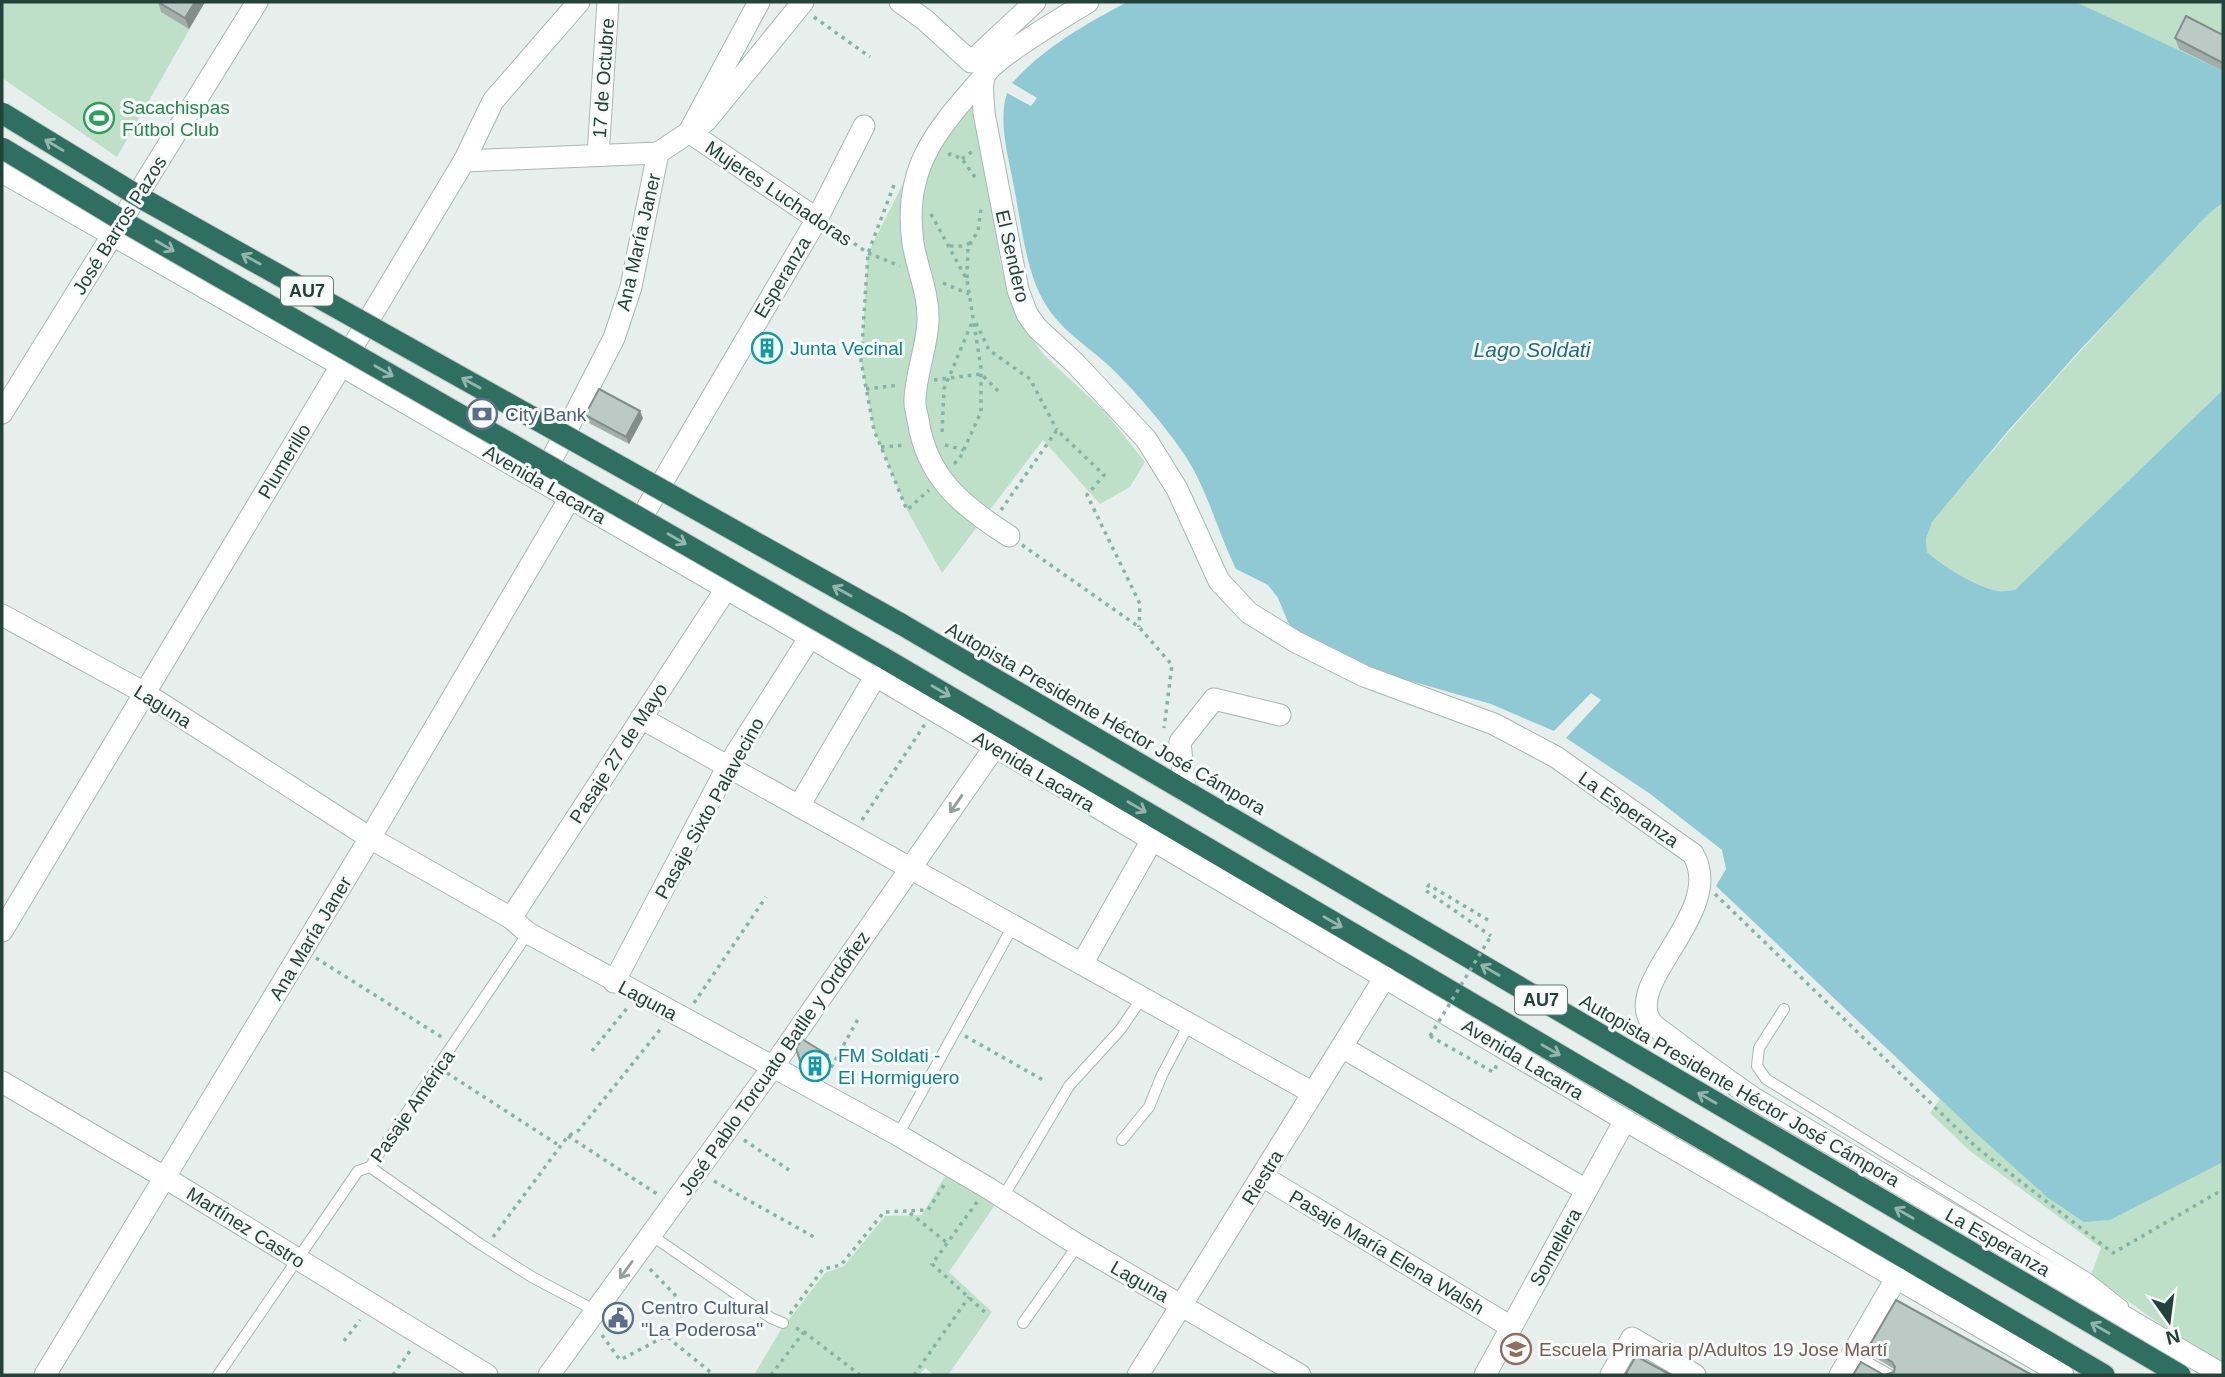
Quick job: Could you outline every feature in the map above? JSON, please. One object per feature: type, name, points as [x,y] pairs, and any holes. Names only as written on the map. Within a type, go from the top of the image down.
[{"type":"highway","name":"Autopista Presidente Héctor José Cámpora","points":[[2,113],[143,198],[901,624],[2180,1375]]},
{"type":"highway","name":"AU7","points":[[2,148],[879,667],[2104,1375]]},
{"type":"street","name":"José Barros Pazos","points":[[2,413],[257,2]]},
{"type":"street","name":"Plumerillo","points":[[2,931],[464,161],[493,101],[579,2]]},
{"type":"street","name":"17 de Octubre","points":[[598,155],[608,2]]},
{"type":"street","points":[[689,132],[759,2]]},
{"type":"street","points":[[900,2],[925,20],[978,68]]},
{"type":"street","points":[[1009,536],[991,524],[943,476],[921,443],[915,400],[926,342],[928,302],[913,240],[912,193],[914,178],[927,149],[952,114],[978,68],[1035,2]]},
{"type":"street","points":[[978,68],[1004,57],[1088,2]]},
{"type":"street","name":"Ana María Janer","points":[[540,482],[614,338],[631,287],[658,153],[706,121],[801,4]]},
{"type":"street","name":"El Sendero","points":[[978,68],[1011,257],[1018,290],[1027,314],[1044,335],[1075,363],[1146,439],[1177,489],[1219,581],[1249,613]]},
{"type":"street","name":"Esperanza","points":[[632,534],[817,219],[864,126]]},
{"type":"street","name":"Mujeres Luchadoras","points":[[689,132],[817,219]]},
{"type":"street","points":[[464,161],[658,153]]},
{"type":"street","name":"Avenida Lacarra","points":[[2,172],[810,637],[879,667],[933,711],[994,748],[2063,1375]]},
{"type":"street","name":"Ana María Janer","points":[[45,1375],[370,838],[569,498]]},
{"type":"street","name":"Pasaje 27 de Mayo","points":[[511,918],[726,589]]},
{"type":"street","name":"La Esperanza","points":[[1249,613],[1296,642],[1364,676],[1494,724],[1556,757],[1693,854],[1699,864],[1699,884],[1690,918],[1648,990],[1646,1008],[1652,1023],[1717,1074],[1755,1099],[2223,1375]]},
{"type":"street","name":"Laguna","points":[[2,615],[143,692],[370,838],[511,918],[528,933],[898,1135],[1078,1245],[1300,1375]]},
{"type":"street","name":"Pasaje Sixto Palavecino","points":[[614,982],[728,766],[810,637]]},
{"type":"street","points":[[799,806],[879,667]]},
{"type":"street","points":[[1185,791],[1180,742],[1214,699],[1280,715]]},
{"type":"street","points":[[641,718],[1313,1093]]},
{"type":"street","name":"José Pablo Torcuato Batlle y Ordóñez","points":[[549,1375],[772,1068],[994,748]]},
{"type":"street","points":[[1082,964],[1152,840]]},
{"type":"street","name":"Riestra","points":[[1138,1375],[1385,977]]},
{"type":"street","points":[[1342,1047],[1586,1190]]},
{"type":"street","name":"Martínez Castro","points":[[2,1082],[164,1177],[487,1375]]},
{"type":"street","name":"Somellera","points":[[1485,1375],[1625,1120]]},
{"type":"street","name":"Pasaje María Elena Walsh","points":[[1262,1177],[1511,1326]]},
{"type":"street","points":[[1840,1375],[1897,1277]]},
{"type":"street","points":[[1611,1375],[1632,1338],[1695,1375]]},
{"type":"lane","points":[[898,1135],[1013,926]]},
{"type":"lane","name":"Pasaje América","points":[[218,1375],[358,1171],[370,1167],[528,933]]},
{"type":"lane","points":[[996,1193],[1069,1086],[1120,1030],[1142,998]]},
{"type":"lane","points":[[1784,1010],[1759,1048],[1757,1066],[1766,1079],[2089,1279],[2166,1341]]},
{"type":"lane","points":[[1122,1140],[1149,1107],[1189,1024]]},
{"type":"lane","points":[[370,1167],[532,1277],[596,1311]]},
{"type":"lane","points":[[651,1235],[771,1318],[783,1323]]},
{"type":"lane","points":[[1023,1323],[1078,1245]]},
{"type":"lane","points":[[1853,1354],[1891,1375]]},
{"type":"path","points":[[801,4],[870,57]]},
{"type":"path","points":[[972,145],[974,160]]},
{"type":"path","points":[[945,149],[939,159],[951,154],[962,159],[977,180]]},
{"type":"path","points":[[962,159],[973,151]]},
{"type":"path","points":[[975,170],[978,191]]},
{"type":"path","points":[[899,175],[868,253],[861,361],[874,430],[907,510],[961,456],[981,412],[981,374],[967,280],[968,247],[978,231],[982,213],[980,202]]},
{"type":"path","points":[[930,207],[933,218],[947,238],[967,280]]},
{"type":"path","name":"Mujeres Luchadoras","points":[[817,219],[868,253]]},
{"type":"path","points":[[950,246],[971,243]]},
{"type":"path","points":[[943,476],[941,417],[944,389],[973,318]]},
{"type":"path","points":[[973,318],[989,350],[1030,379],[1057,430],[1104,475],[1087,495],[1140,604],[1139,627]]},
{"type":"path","points":[[981,374],[1001,394]]},
{"type":"path","points":[[991,524],[1057,430]]},
{"type":"path","points":[[1009,536],[1139,627],[1172,665],[1164,728]]},
{"type":"path","points":[[852,836],[933,711]]},
{"type":"path","points":[[1699,884],[1720,898],[1976,1147],[2113,1253],[2217,1193],[2223,1195]]},
{"type":"path","points":[[1488,920],[1429,885],[1425,890],[1492,936],[1430,1036],[1493,1072],[1497,1065]]},
{"type":"path","points":[[486,1247],[568,1136],[579,1130],[678,1016],[766,897]]},
{"type":"path","points":[[302,950],[454,1044]]},
{"type":"path","points":[[592,1051],[638,994]]},
{"type":"path","points":[[817,1092],[858,1020]]},
{"type":"path","points":[[956,1031],[1042,1080]]},
{"type":"path","points":[[438,1068],[560,1146]]},
{"type":"path","points":[[728,1129],[789,1170]]},
{"type":"path","points":[[568,1136],[673,1205]]},
{"type":"path","points":[[783,1323],[823,1269],[841,1265],[884,1212],[928,1210],[955,1169]]},
{"type":"path","points":[[697,1172],[814,1237]]},
{"type":"path","points":[[988,1315],[932,1264],[946,1242],[996,1193]]},
{"type":"path","points":[[909,1212],[946,1242]]},
{"type":"path","points":[[636,1255],[679,1299]]},
{"type":"path","points":[[914,1375],[969,1297]]},
{"type":"path","points":[[344,1341],[373,1305]]},
{"type":"path","points":[[771,1375],[804,1332],[860,1375]]},
{"type":"path","points":[[393,1375],[421,1334]]},
{"type":"path","points":[[573,1342],[602,1335],[620,1360],[666,1336],[714,1375]]},
{"type":"green space","name":"Sacachispas Fútbol Club","points":[[2,2],[205,2],[117,157],[2,78]]},
{"type":"green space","points":[[2076,2],[2223,2],[2223,106],[2089,8]]},
{"type":"green space","points":[[971,95],[982,126],[1000,261],[1010,301],[1021,323],[1044,355],[1105,412],[1145,462],[1130,487],[1100,504],[1043,440],[942,573],[907,510],[874,430],[861,361],[868,253],[924,142]]},
{"type":"green space","points":[[2223,203],[2223,409],[2015,590],[1998,591],[1970,581],[1927,552],[1926,539],[1932,522],[2105,325],[2213,210]]},
{"type":"green space","points":[[1852,1015],[1887,1029],[2223,1093],[2223,1362],[2163,1326],[2091,1275],[2101,1248],[1970,1151],[1930,1113],[1940,1099]]},
{"type":"green space","points":[[948,1171],[999,1199],[949,1272],[992,1312],[948,1375],[934,1375],[925,1368],[919,1375],[754,1375],[780,1331],[825,1273],[844,1266],[885,1216],[922,1215]]},
{"type":"water","name":"Lago Soldati","points":[[1127,2],[2076,2],[2223,71],[2223,203],[2200,223],[2079,351],[2007,432],[1932,522],[1926,539],[1927,552],[1960,575],[1989,589],[2015,590],[2223,390],[2223,1162],[2110,1220],[2084,1222],[2047,1197],[1978,1135],[1716,886],[1726,869],[1722,850],[1649,793],[1566,738],[1601,700],[1591,693],[1554,731],[1491,704],[1386,674],[1297,637],[1278,598],[1268,585],[1236,569],[1201,484],[1178,446],[1127,384],[1066,330],[1052,314],[1039,292],[1028,262],[1005,138],[1003,115],[1007,93],[1031,106],[1037,98],[1012,83],[1038,58],[1080,28]]},
{"type":"building","points":[[158,2],[195,2],[185,18]]},
{"type":"building","points":[[2186,16],[2223,35],[2223,63],[2175,38]]},
{"type":"building","name":"Junta Vecinal","points":[[762,333],[778,341],[770,360],[755,347]]},
{"type":"building","points":[[599,389],[640,411],[626,437],[585,415]]},
{"type":"building","name":"FM Soldati - El Hormiguero","points":[[802,1039],[828,1055],[819,1071],[800,1061],[796,1048]]},
{"type":"building","points":[[1896,1300],[2032,1375],[1884,1375],[1894,1372],[1895,1367],[1892,1362],[1868,1348]]},
{"type":"building","points":[[1636,1356],[1671,1375],[1625,1375]]},
{"type":"building","points":[[1861,1362],[1884,1375],[1853,1375]]},
{"type":"place","name":"Sacachispas Fútbol Club","points":[[99,118]]},
{"type":"place","name":"Junta Vecinal","points":[[767,348]]},
{"type":"place","name":"City Bank","points":[[482,414]]},
{"type":"place","name":"FM Soldati - El Hormiguero","points":[[815,1066]]},
{"type":"place","name":"Centro Cultural ''La Poderosa''","points":[[618,1318]]},
{"type":"place","name":"Escuela Primaria p/Adultos 19 Jose Martí","points":[[1516,1349]]}]
